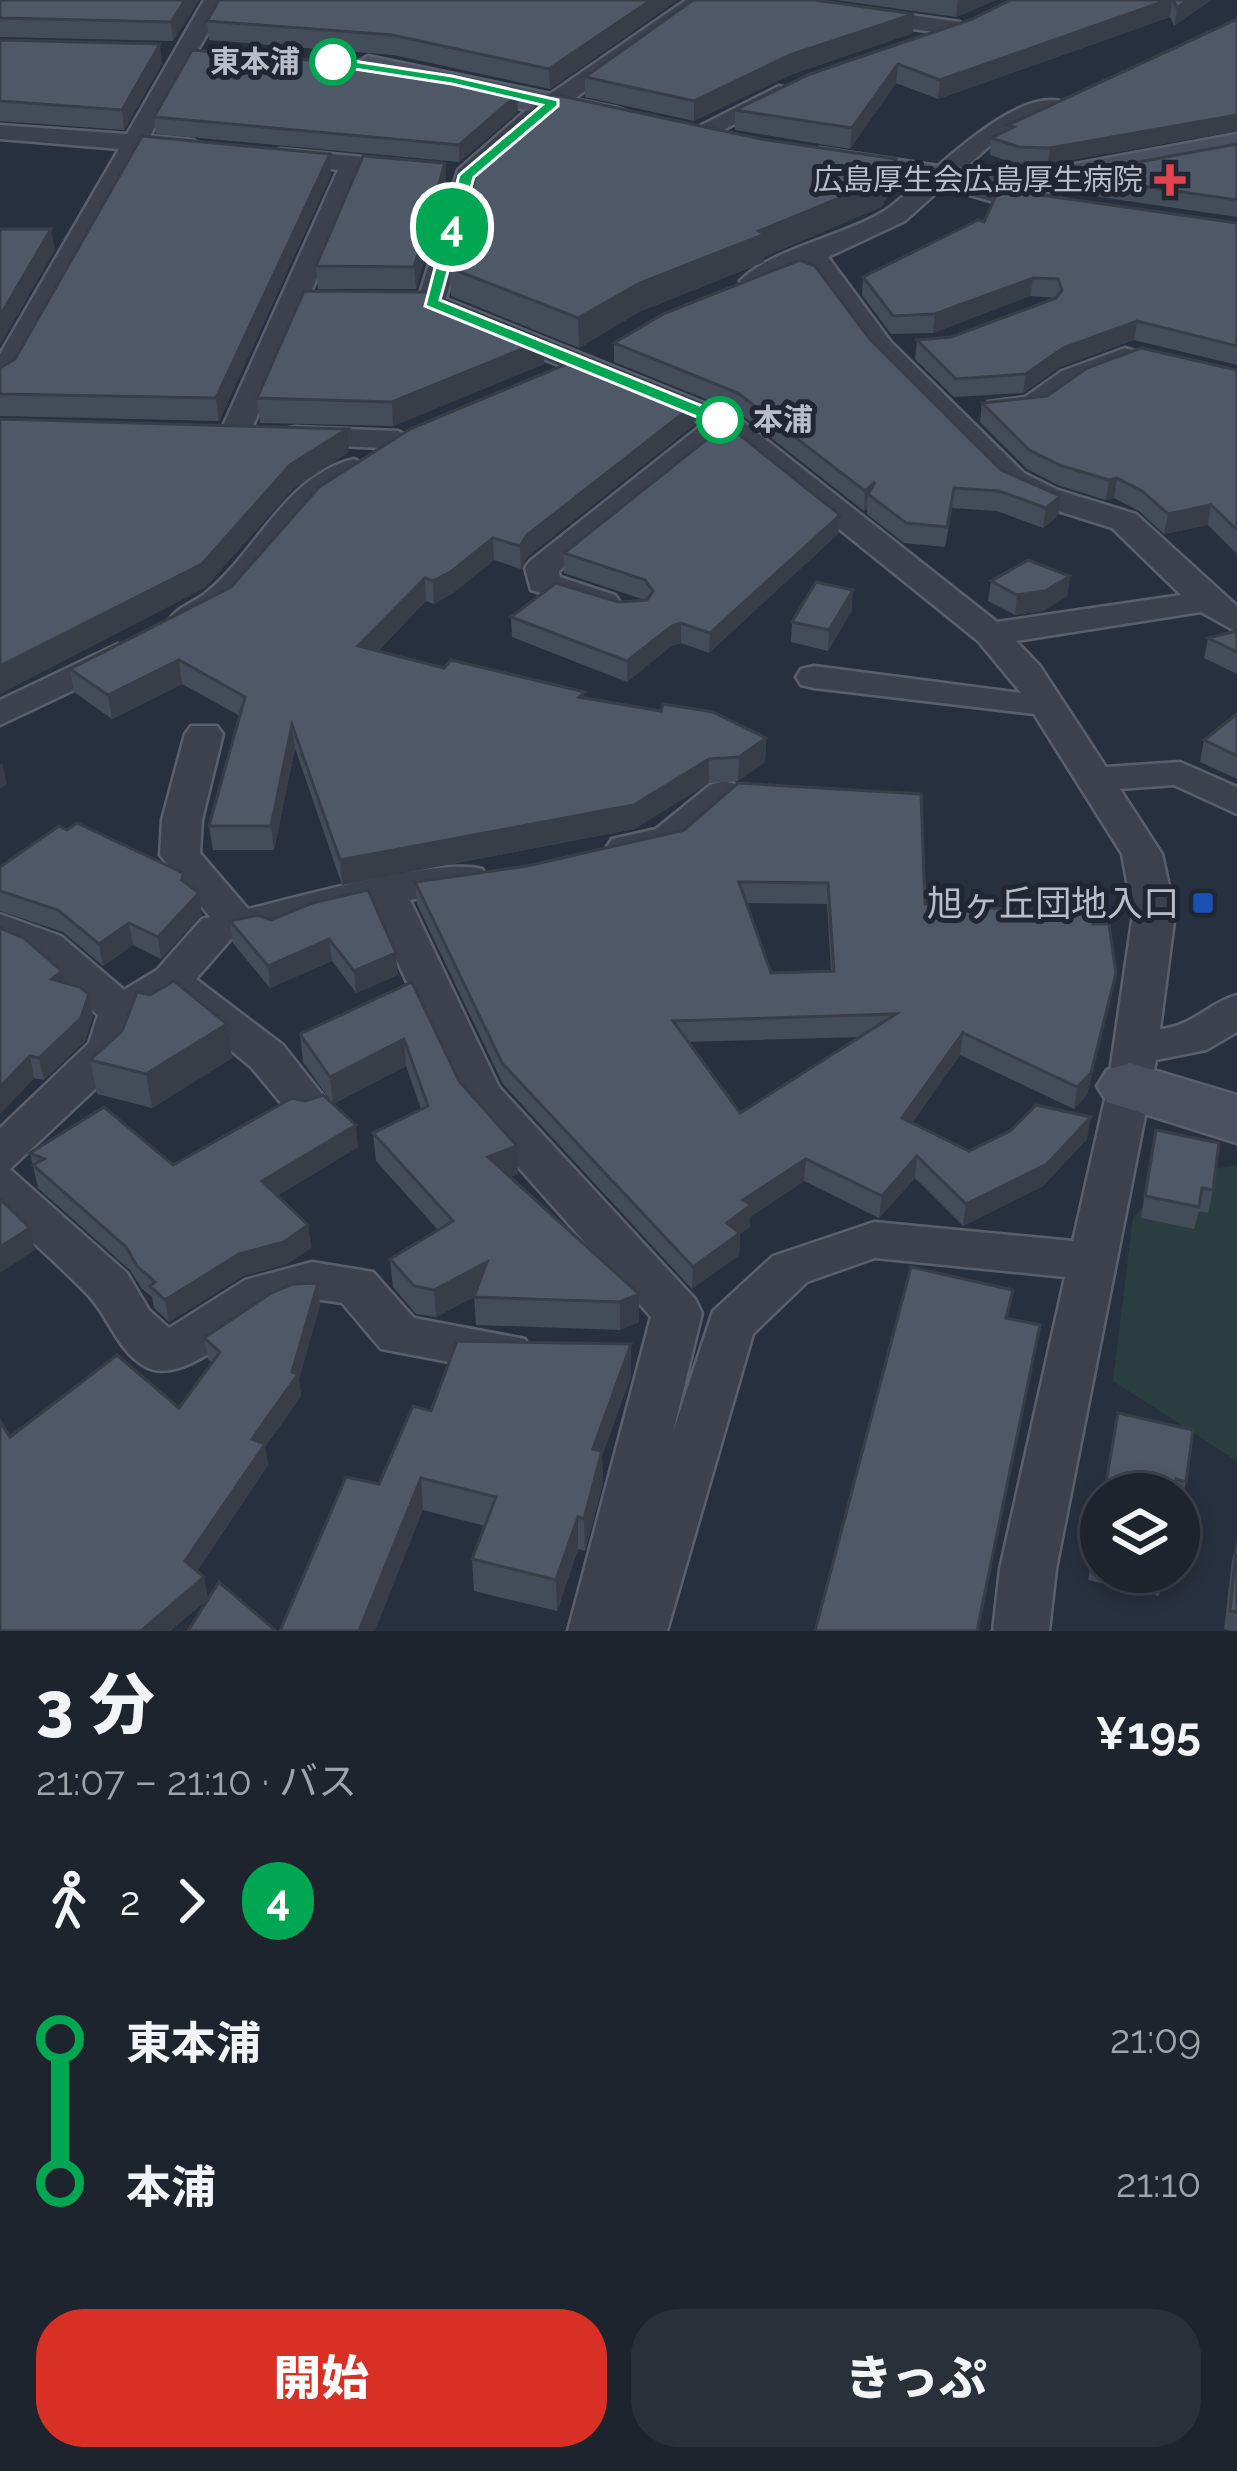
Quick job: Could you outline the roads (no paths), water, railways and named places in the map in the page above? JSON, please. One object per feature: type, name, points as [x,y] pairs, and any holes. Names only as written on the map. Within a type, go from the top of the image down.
[{"type":"street","points":[[0,380],[215,0]]},
{"type":"street","points":[[700,0],[553,103],[466,175],[420,302],[725,422],[990,634],[1046,703],[1142,854],[1154,914],[1133,1066],[1028,1569],[1021,1631]]},
{"type":"street","points":[[758,0],[894,20],[971,24],[899,50]]},
{"type":"street","points":[[894,20],[912,0]]},
{"type":"street","points":[[333,62],[452,80],[738,146]]},
{"type":"street","points":[[692,136],[799,84]]},
{"type":"street","points":[[731,290],[812,258],[896,215],[984,138],[1089,89]]},
{"type":"street","points":[[0,132],[466,175]]},
{"type":"street","points":[[782,154],[938,177],[1048,180],[1237,145]]},
{"type":"street","points":[[0,714],[220,599],[307,499],[408,436],[222,435],[305,301],[354,163]]},
{"type":"street","points":[[938,177],[990,193],[1078,206]]},
{"type":"street","points":[[812,258],[824,267],[881,348],[1012,480],[1047,497],[1124,521],[1207,601],[1237,622]]},
{"type":"street","points":[[544,380],[616,343]]},
{"type":"street","points":[[881,348],[919,346]]},
{"type":"street","points":[[945,412],[1033,405],[1072,376],[1136,353],[1158,358]]},
{"type":"street","points":[[631,611],[543,584],[542,568],[725,422]]},
{"type":"street","points":[[990,634],[1207,601]]},
{"type":"street","points":[[814,677],[1015,704],[1046,703]]},
{"type":"street","points":[[204,734],[182,820],[180,855],[239,925]]},
{"type":"street","points":[[1094,780],[1180,773],[1237,802]]},
{"type":"street","points":[[588,856],[669,838],[724,793]]},
{"type":"street","points":[[0,1155],[110,1050],[121,1011],[172,980],[217,929],[385,891],[503,873]]},
{"type":"street","points":[[385,891],[408,990],[481,1096],[677,1313],[596,1631]]},
{"type":"street","points":[[0,928],[46,946],[121,1011]]},
{"type":"street","points":[[172,980],[284,1047],[306,1102]]},
{"type":"street","points":[[1133,1066],[1168,1046],[1202,1038],[1237,1010]]},
{"type":"street","points":[[1133,1066],[1237,1119]]},
{"type":"street","points":[[0,1183],[110,1286],[130,1324],[164,1352],[191,1343],[256,1296],[297,1282],[356,1285],[399,1335],[494,1353],[557,1353]]},
{"type":"street","points":[[639,1631],[730,1325],[790,1269],[874,1240],[1094,1261]]},
{"type":"street","points":[[621,1354],[669,1342]]},
{"type":"place","name":"東本浦","points":[[333,62]]},
{"type":"place","name":"広島厚生会広島厚生病院","points":[[1170,180]]},
{"type":"place","name":"本浦","points":[[720,420]]},
{"type":"place","name":"旭ヶ丘団地入口","points":[[1203,903]]}]
